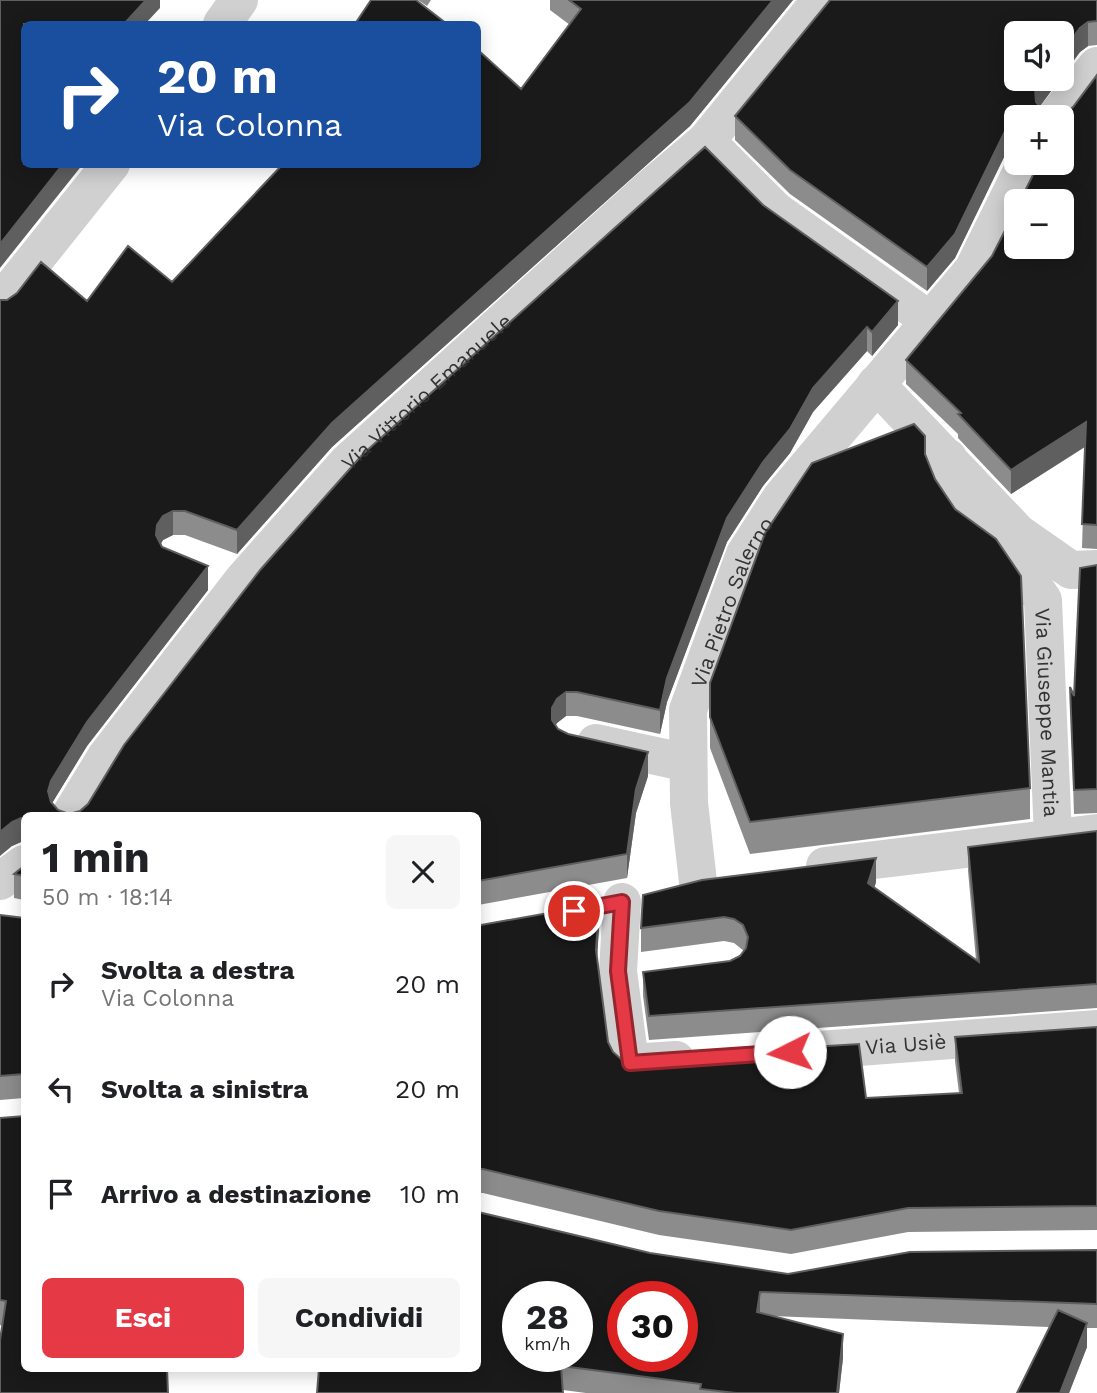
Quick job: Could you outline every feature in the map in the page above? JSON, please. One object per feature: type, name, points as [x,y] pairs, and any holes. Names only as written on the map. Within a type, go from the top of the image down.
[{"type":"street","points":[[224,21],[239,0]]},
{"type":"street","name":"Via Vittorio Emanuele","points":[[72,812],[106,757],[244,579],[346,463],[648,190],[706,141],[821,0]]},
{"type":"street","points":[[1066,105],[1097,66]]},
{"type":"street","points":[[706,141],[776,211],[932,322]]},
{"type":"street","points":[[0,303],[108,168]]},
{"type":"street","name":"Via Pietro Salerno","points":[[671,760],[745,554],[781,498],[882,377],[932,322],[973,270],[1020,175]]},
{"type":"street","points":[[882,377],[941,451],[1018,533],[1071,570],[1097,569]]},
{"type":"street","name":"Via Giuseppe Mantia","points":[[941,451],[946,478],[973,528],[1012,555],[1043,600],[1053,837]]},
{"type":"street","points":[[204,565],[244,579]]},
{"type":"street","points":[[573,737],[671,760],[716,880],[582,909]]},
{"type":"street","points":[[785,871],[1097,833]]},
{"type":"street","points":[[0,881],[21,866]]},
{"type":"street","points":[[622,902],[619,977],[630,1063],[710,1058]]},
{"type":"street","points":[[619,977],[659,972]]},
{"type":"street","name":"Via Usiè","points":[[777,1053],[1097,1029]]},
{"type":"building","points":[[0,0],[146,0],[127,21],[21,21],[21,168],[60,168],[0,244]]},
{"type":"building","points":[[371,0],[416,0],[443,21],[357,21]]},
{"type":"building","points":[[569,0],[773,0],[690,102],[332,423],[237,530],[185,511],[173,511],[163,516],[157,525],[156,535],[162,547],[208,566],[87,722],[51,781],[48,791],[51,802],[64,812],[21,812],[21,818],[0,832],[0,300],[7,300],[17,293],[41,262],[87,301],[128,246],[172,282],[279,168],[481,168],[481,53],[521,89],[581,9]]},
{"type":"building","points":[[830,0],[1097,0],[1097,21],[1088,22],[1074,36],[1074,21],[1004,21],[1004,91],[1035,91],[1038,105],[1004,105],[1004,133],[955,234],[927,267],[790,170],[735,116]]},
{"type":"building","points":[[1097,75],[1097,525],[1082,524],[1086,422],[1011,470],[958,414],[961,413],[906,360],[992,256],[1004,232],[1004,259],[1074,259],[1074,189],[1026,189],[1033,175],[1074,175],[1074,106]]},
{"type":"building","points":[[705,147],[763,205],[898,301],[872,332],[867,327],[813,388],[790,429],[763,462],[727,518],[667,678],[660,710],[577,692],[566,692],[557,699],[552,708],[552,720],[558,729],[568,734],[648,752],[636,789],[627,854],[481,880],[481,812],[76,812],[88,804],[124,745],[261,569],[363,454]]},
{"type":"building","points":[[914,424],[925,436],[925,454],[935,479],[955,509],[996,539],[1021,576],[1030,788],[750,822],[710,717],[710,683],[765,533],[812,463]]},
{"type":"building","points":[[1097,565],[1097,789],[1074,790],[1070,687],[1074,696],[1080,568]]},
{"type":"building","points":[[1097,831],[1097,984],[649,1016],[643,972],[730,961],[740,956],[746,948],[748,937],[743,925],[724,917],[641,928],[643,895],[702,880],[876,858],[868,883],[979,962],[968,847]]},
{"type":"building","points":[[599,904],[596,950],[608,1042],[613,1052],[621,1059],[859,1044],[866,1098],[962,1093],[955,1037],[1097,1027],[1097,1206],[908,1208],[791,1230],[659,1211],[481,1169],[481,925]]},
{"type":"building","points":[[0,915],[21,918],[21,1074],[0,1076]]},
{"type":"building","points":[[21,1116],[21,1372],[167,1372],[168,1393],[0,1393],[0,1340],[6,1301],[0,1300],[0,1118]]},
{"type":"building","points":[[481,1213],[650,1253],[788,1274],[910,1252],[1097,1250],[1097,1304],[760,1292],[757,1312],[843,1334],[837,1393],[736,1393],[700,1389],[701,1384],[608,1372],[698,1372],[698,1281],[607,1281],[607,1372],[593,1370],[593,1281],[502,1281],[502,1372],[561,1372],[563,1393],[317,1393],[319,1372],[481,1372]]},
{"type":"building","points":[[1058,1310],[1087,1323],[1060,1393],[1017,1393]]},
{"type":"route","points":[[574,911],[622,902],[618,971],[620,1003],[630,1063],[790,1052]]}]
